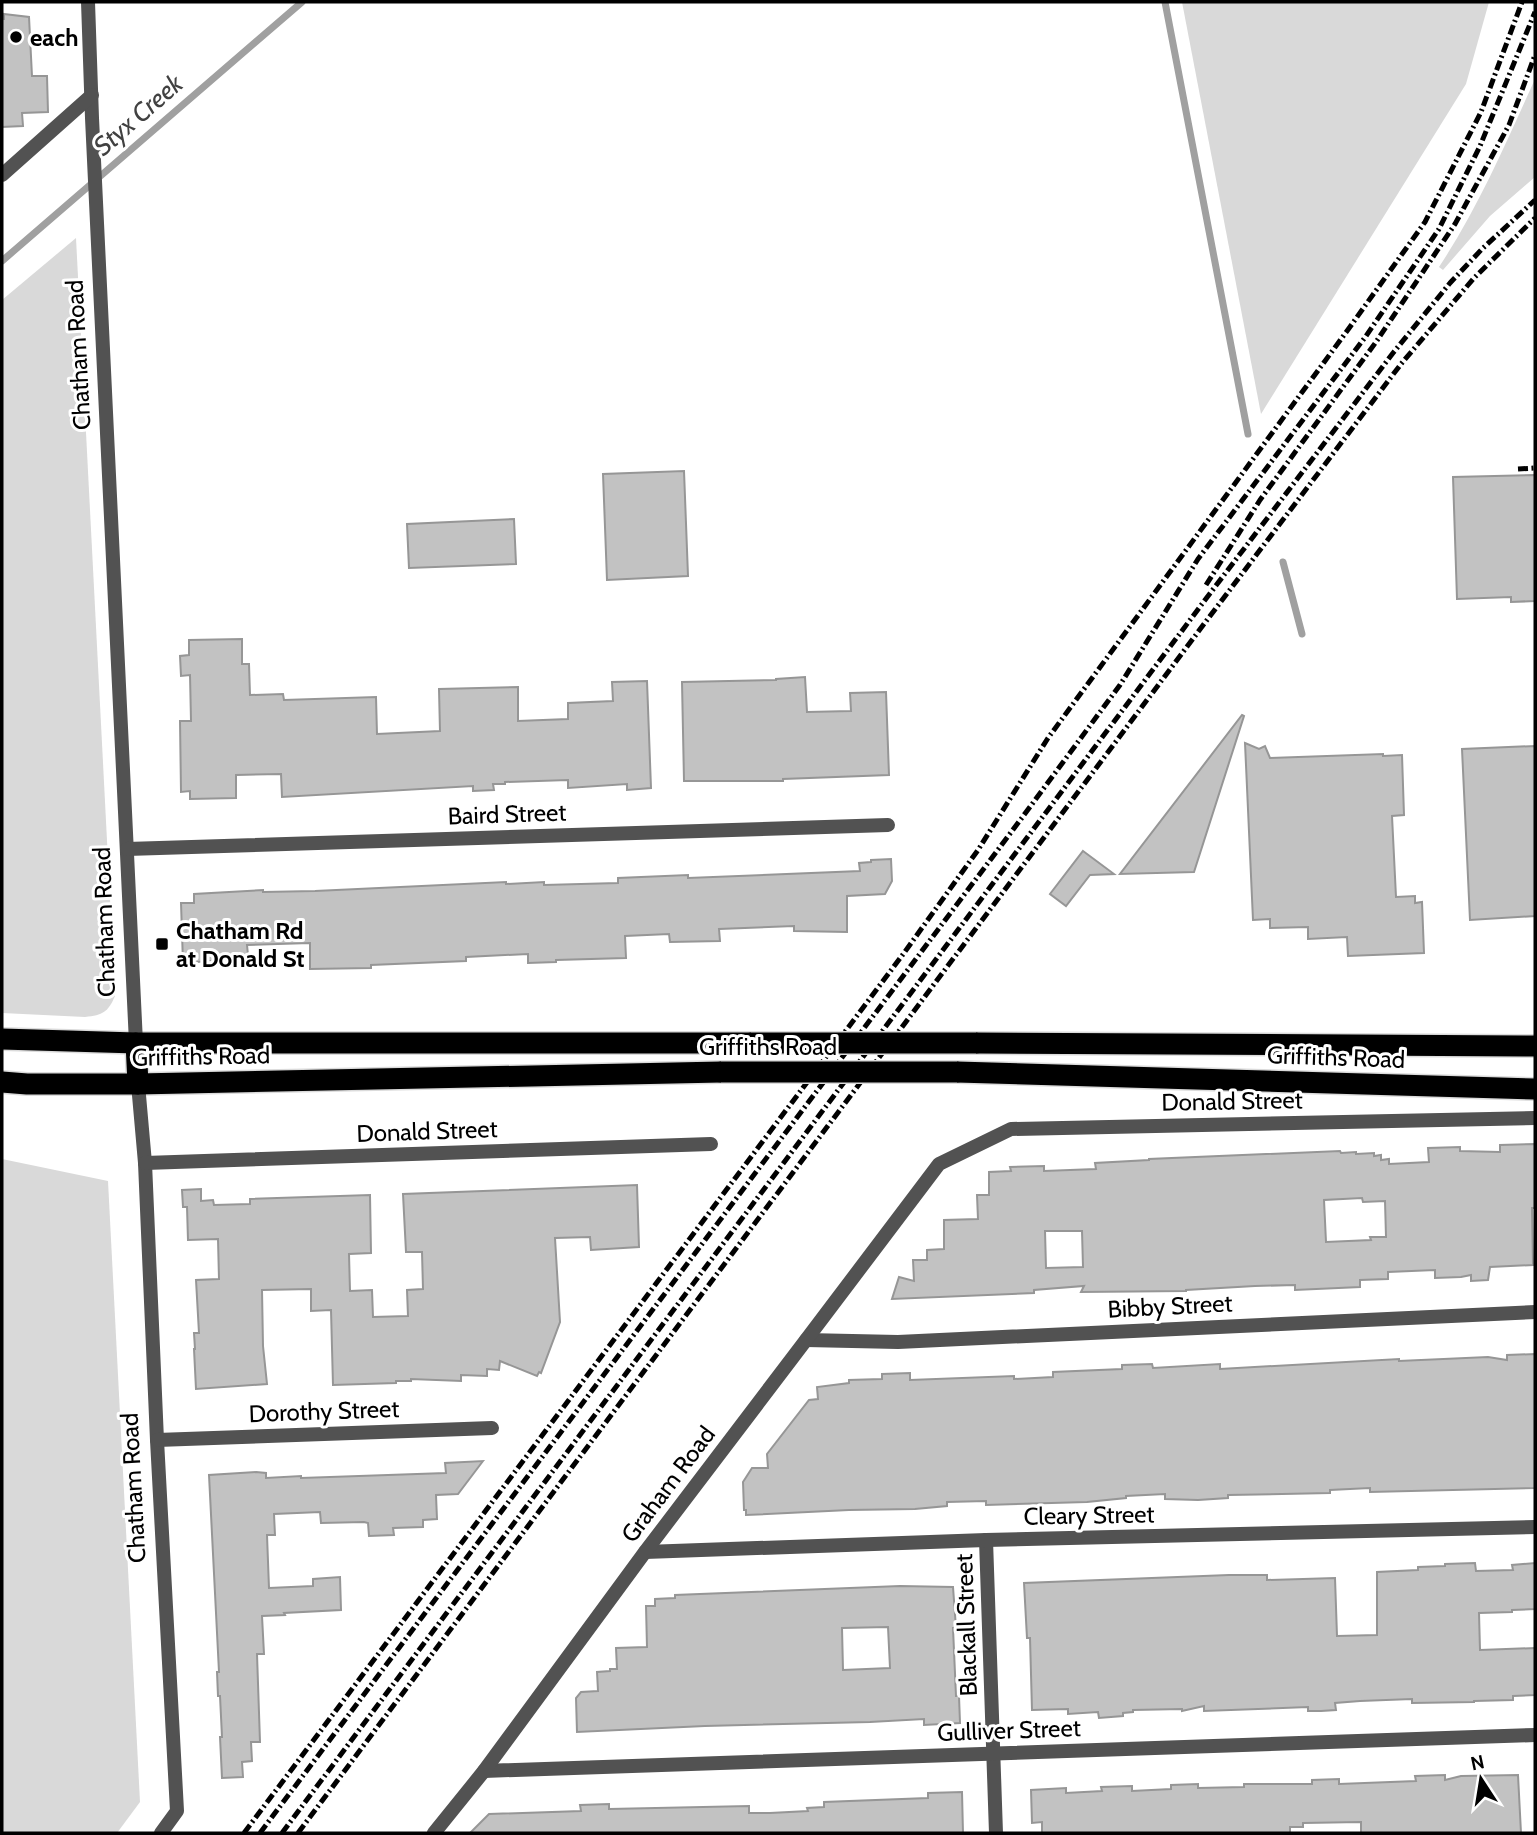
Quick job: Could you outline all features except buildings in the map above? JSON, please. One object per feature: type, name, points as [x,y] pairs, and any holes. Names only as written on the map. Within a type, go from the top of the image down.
[{"type":"highway","name":"Griffiths Road","points":[[2,1040],[136,1043],[1535,1045]]},
{"type":"highway","name":"Chatham Road","points":[[136,1043],[138,1084]]},
{"type":"highway","name":"Griffiths Road","points":[[2,1082],[138,1084],[721,1072],[957,1072],[1535,1089]]},
{"type":"street","name":"Chatham Road","points":[[88,2],[136,1043]]},
{"type":"street","points":[[2,175],[92,94]]},
{"type":"street","name":"Baird Street","points":[[127,849],[888,825]]},
{"type":"street","name":"Chatham Road","points":[[138,1084],[145,1163],[177,1811],[161,1833]]},
{"type":"street","name":"Donald Street","points":[[939,1164],[1011,1129],[1535,1118]]},
{"type":"street","name":"Donald Street","points":[[145,1163],[711,1144]]},
{"type":"street","name":"Graham Road","points":[[433,1833],[484,1770],[645,1552],[939,1164]]},
{"type":"street","name":"Bibby Street","points":[[806,1340],[912,1342],[1535,1312]]},
{"type":"street","name":"Dorothy Street","points":[[157,1440],[492,1428]]},
{"type":"street","name":"Cleary Street","points":[[645,1552],[986,1540],[1535,1527]]},
{"type":"street","name":"Blackall Street","points":[[986,1540],[996,1833]]},
{"type":"street","name":"Gulliver Street","points":[[484,1770],[1535,1735]]},
{"type":"shaded area","points":[[1182,2],[1489,2],[1466,84],[1261,414]]},
{"type":"shaded area","points":[[1535,79],[1535,177],[1490,216],[1443,270],[1439,267],[1479,198]]},
{"type":"shaded area","points":[[76,238],[115,996],[104,1012],[85,1017],[2,1013],[2,300]]},
{"type":"shaded area","points":[[2,1159],[108,1181],[140,1802],[117,1833],[2,1833]]},
{"type":"waterway","name":"Styx Creek","points":[[2,261],[302,2]]},
{"type":"waterway","points":[[1165,2],[1248,434]]},
{"type":"waterway","points":[[1283,562],[1302,634]]},
{"type":"railway","points":[[244,1833],[904,953],[978,850],[1048,738],[1425,222],[1481,112],[1522,2]]},
{"type":"railway","points":[[260,1833],[1024,815],[1120,685],[1198,559],[1366,336],[1439,229],[1480,146],[1535,12]]},
{"type":"railway","points":[[1206,585],[1260,500],[1376,342],[1455,224],[1509,125],[1535,55]]},
{"type":"railway","points":[[282,1833],[1393,353],[1450,283],[1535,200]]},
{"type":"railway","points":[[298,1833],[1401,364],[1474,278],[1535,218]]},
{"type":"railway","points":[[1518,469],[1535,468]]},
{"type":"place","name":"each","points":[[16,37]]},
{"type":"place","name":"Chatham Rd at Donald St","points":[[162,944]]}]
